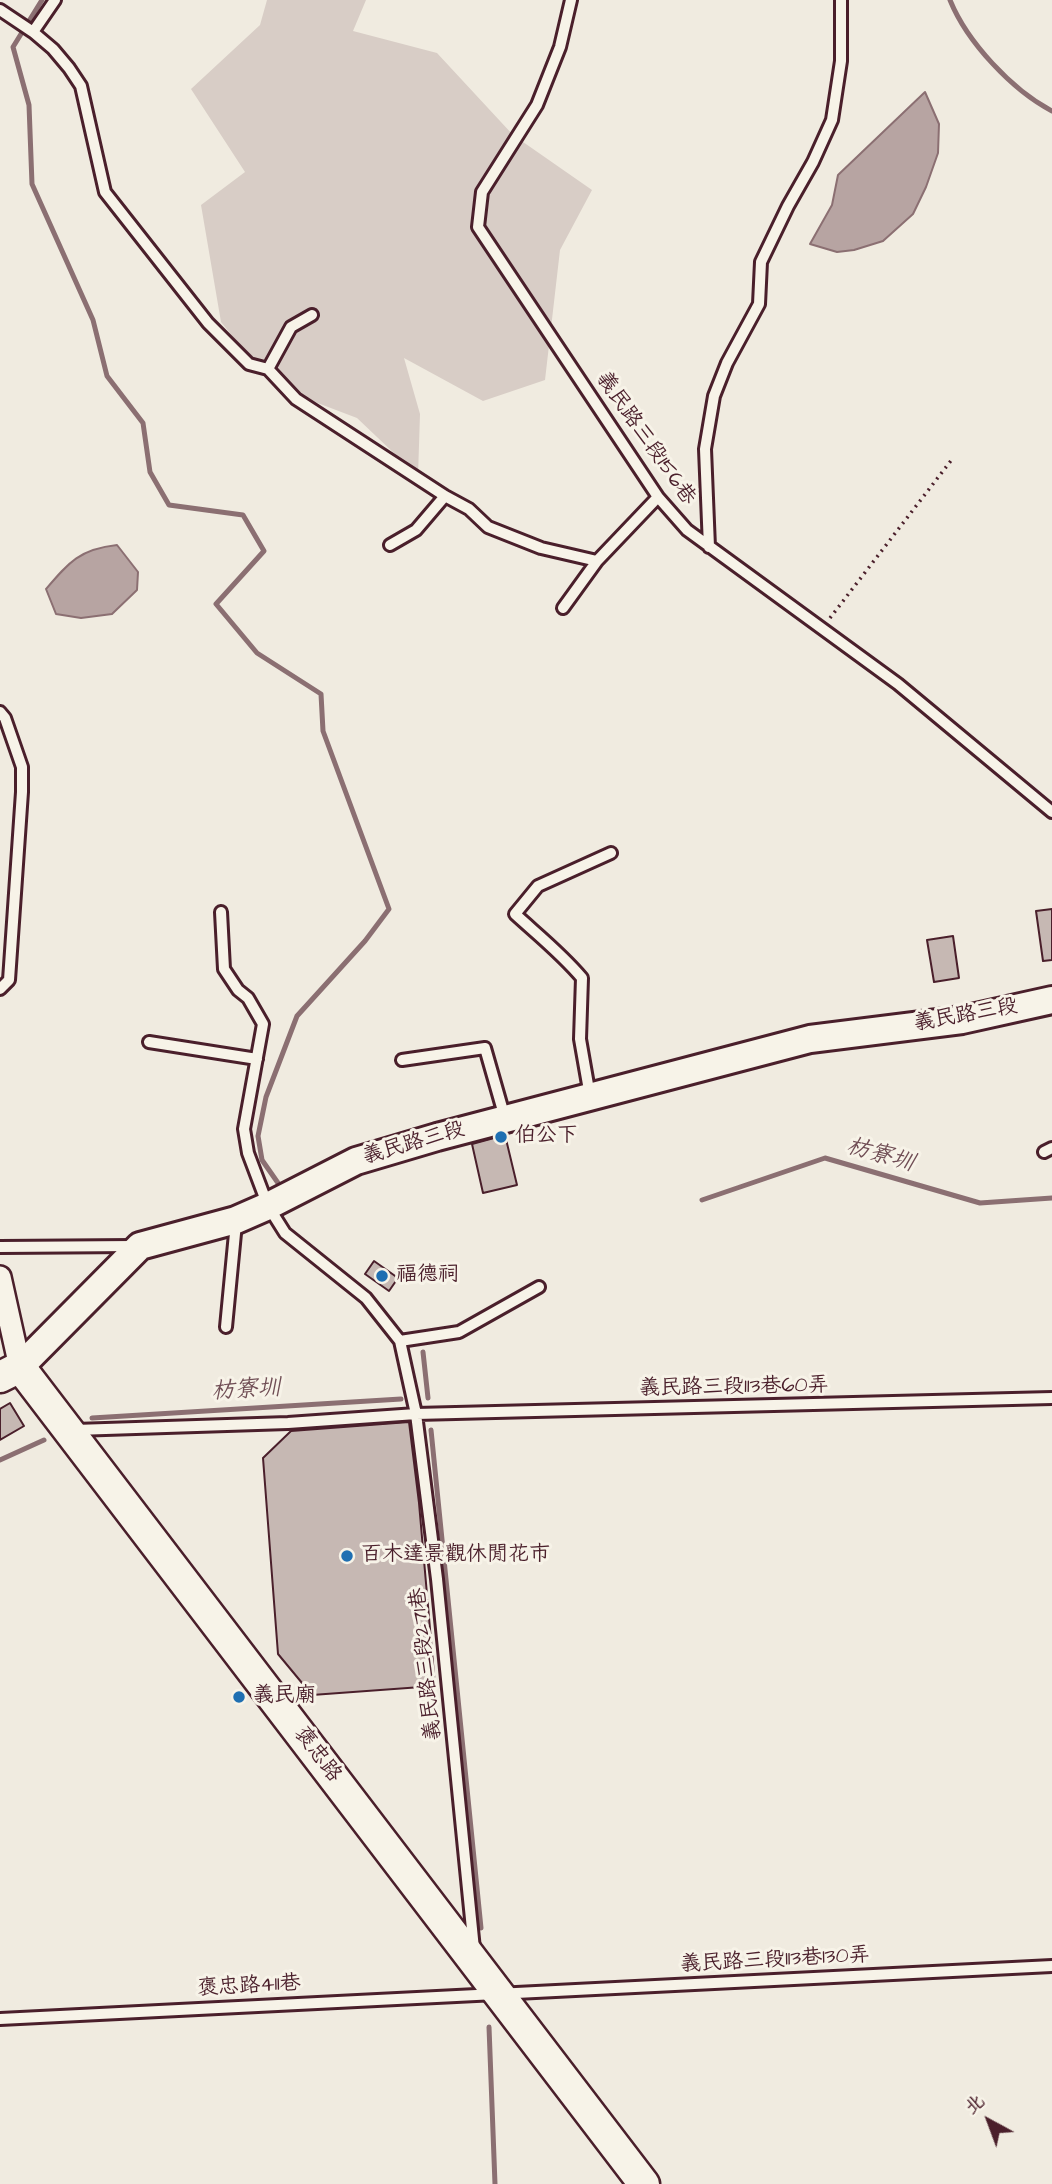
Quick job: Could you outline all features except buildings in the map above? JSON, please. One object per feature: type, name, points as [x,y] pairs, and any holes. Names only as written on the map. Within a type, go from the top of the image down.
[{"type":"main road","name":"褒忠路","points":[[10,1372],[69,1430],[644,2184]]},
{"type":"street","name":"義民路三段","points":[[140,1246],[236,1220],[356,1161],[505,1118],[810,1039],[962,1020],[1052,1000]]},
{"type":"street","points":[[10,1372],[140,1246]]},
{"type":"street","name":"褒忠路","points":[[0,1277],[10,1372]]},
{"type":"lane","points":[[33,32],[55,0]]},
{"type":"lane","name":"義民路三段156巷","points":[[570,0],[560,47],[537,105],[482,192],[478,227],[657,497],[687,530],[898,684],[1052,813]]},
{"type":"lane","points":[[709,547],[705,449],[715,396],[727,363],[758,304],[761,262],[832,120],[841,61],[841,0]]},
{"type":"lane","points":[[0,10],[53,49],[81,86],[105,192],[208,323],[249,364],[268,369],[296,399],[469,509],[488,527],[541,548],[597,561]]},
{"type":"lane","points":[[268,369],[291,327],[312,315]]},
{"type":"lane","points":[[390,545],[416,530],[445,496]]},
{"type":"lane","points":[[563,608],[597,561],[657,497]]},
{"type":"lane","points":[[0,712],[5,718],[22,767],[22,792],[9,980],[0,989]]},
{"type":"lane","points":[[590,1097],[580,1039],[582,978],[566,958],[515,914],[538,886],[611,853]]},
{"type":"lane","name":"義民路三段271巷","points":[[221,912],[224,969],[237,990],[248,998],[262,1024],[244,1129],[245,1140],[268,1206],[285,1233],[366,1298],[400,1342],[416,1414],[438,1579],[476,1965]]},
{"type":"lane","points":[[149,1042],[257,1059]]},
{"type":"lane","points":[[402,1060],[485,1048],[505,1118]]},
{"type":"lane","points":[[226,1327],[236,1220]]},
{"type":"lane","points":[[0,1247],[140,1246]]},
{"type":"lane","points":[[400,1342],[459,1332],[539,1287]]},
{"type":"lane","name":"義民路三段113巷60弄","points":[[69,1430],[288,1423],[416,1414],[1052,1398]]},
{"type":"lane","name":"義民路三段113巷130弄","points":[[499,1994],[1052,1966]]},
{"type":"lane","name":"褒忠路411巷","points":[[0,2019],[499,1994]]},
{"type":"path","points":[[823,628],[953,458]]},
{"type":"shaded area","points":[[267,0],[366,0],[353,31],[437,53],[513,135],[592,190],[560,250],[545,380],[483,401],[404,358],[420,414],[418,476],[357,418],[273,386],[221,322],[201,205],[245,172],[191,89],[260,25]]},
{"type":"shaded area","points":[[925,92],[939,124],[938,153],[913,214],[883,241],[854,250],[837,252],[810,244],[832,205],[838,175]]},
{"type":"shaded area","points":[[117,545],[138,572],[137,590],[112,614],[81,618],[56,614],[46,589],[76,558],[94,550]]},
{"type":"waterway","points":[[42,0],[13,47],[29,105],[32,184],[93,320],[107,376],[143,423],[150,472],[169,505],[243,515],[264,551],[216,604],[257,653],[321,694],[323,731],[389,909],[365,941],[297,1016],[266,1097],[258,1136],[262,1160],[278,1183]]},
{"type":"waterway","points":[[950,0],[967,32],[992,63],[1022,91],[1052,111]]},
{"type":"waterway","name":"枋寮圳","points":[[702,1200],[825,1158],[980,1203],[1052,1198]]},
{"type":"waterway","name":"枋寮圳","points":[[423,1352],[428,1398]]},
{"type":"waterway","name":"枋寮圳","points":[[92,1418],[401,1399]]},
{"type":"waterway","points":[[431,1430],[481,1928]]},
{"type":"waterway","name":"枋寮圳","points":[[0,1460],[44,1440]]},
{"type":"waterway","points":[[489,2027],[495,2184]]},
{"type":"place","name":"伯公下","points":[[501,1137]]},
{"type":"place","name":"福德祠","points":[[382,1276]]},
{"type":"place","name":"百木達景觀休閒花市","points":[[347,1556]]},
{"type":"place","name":"義民廟","points":[[239,1697]]}]
